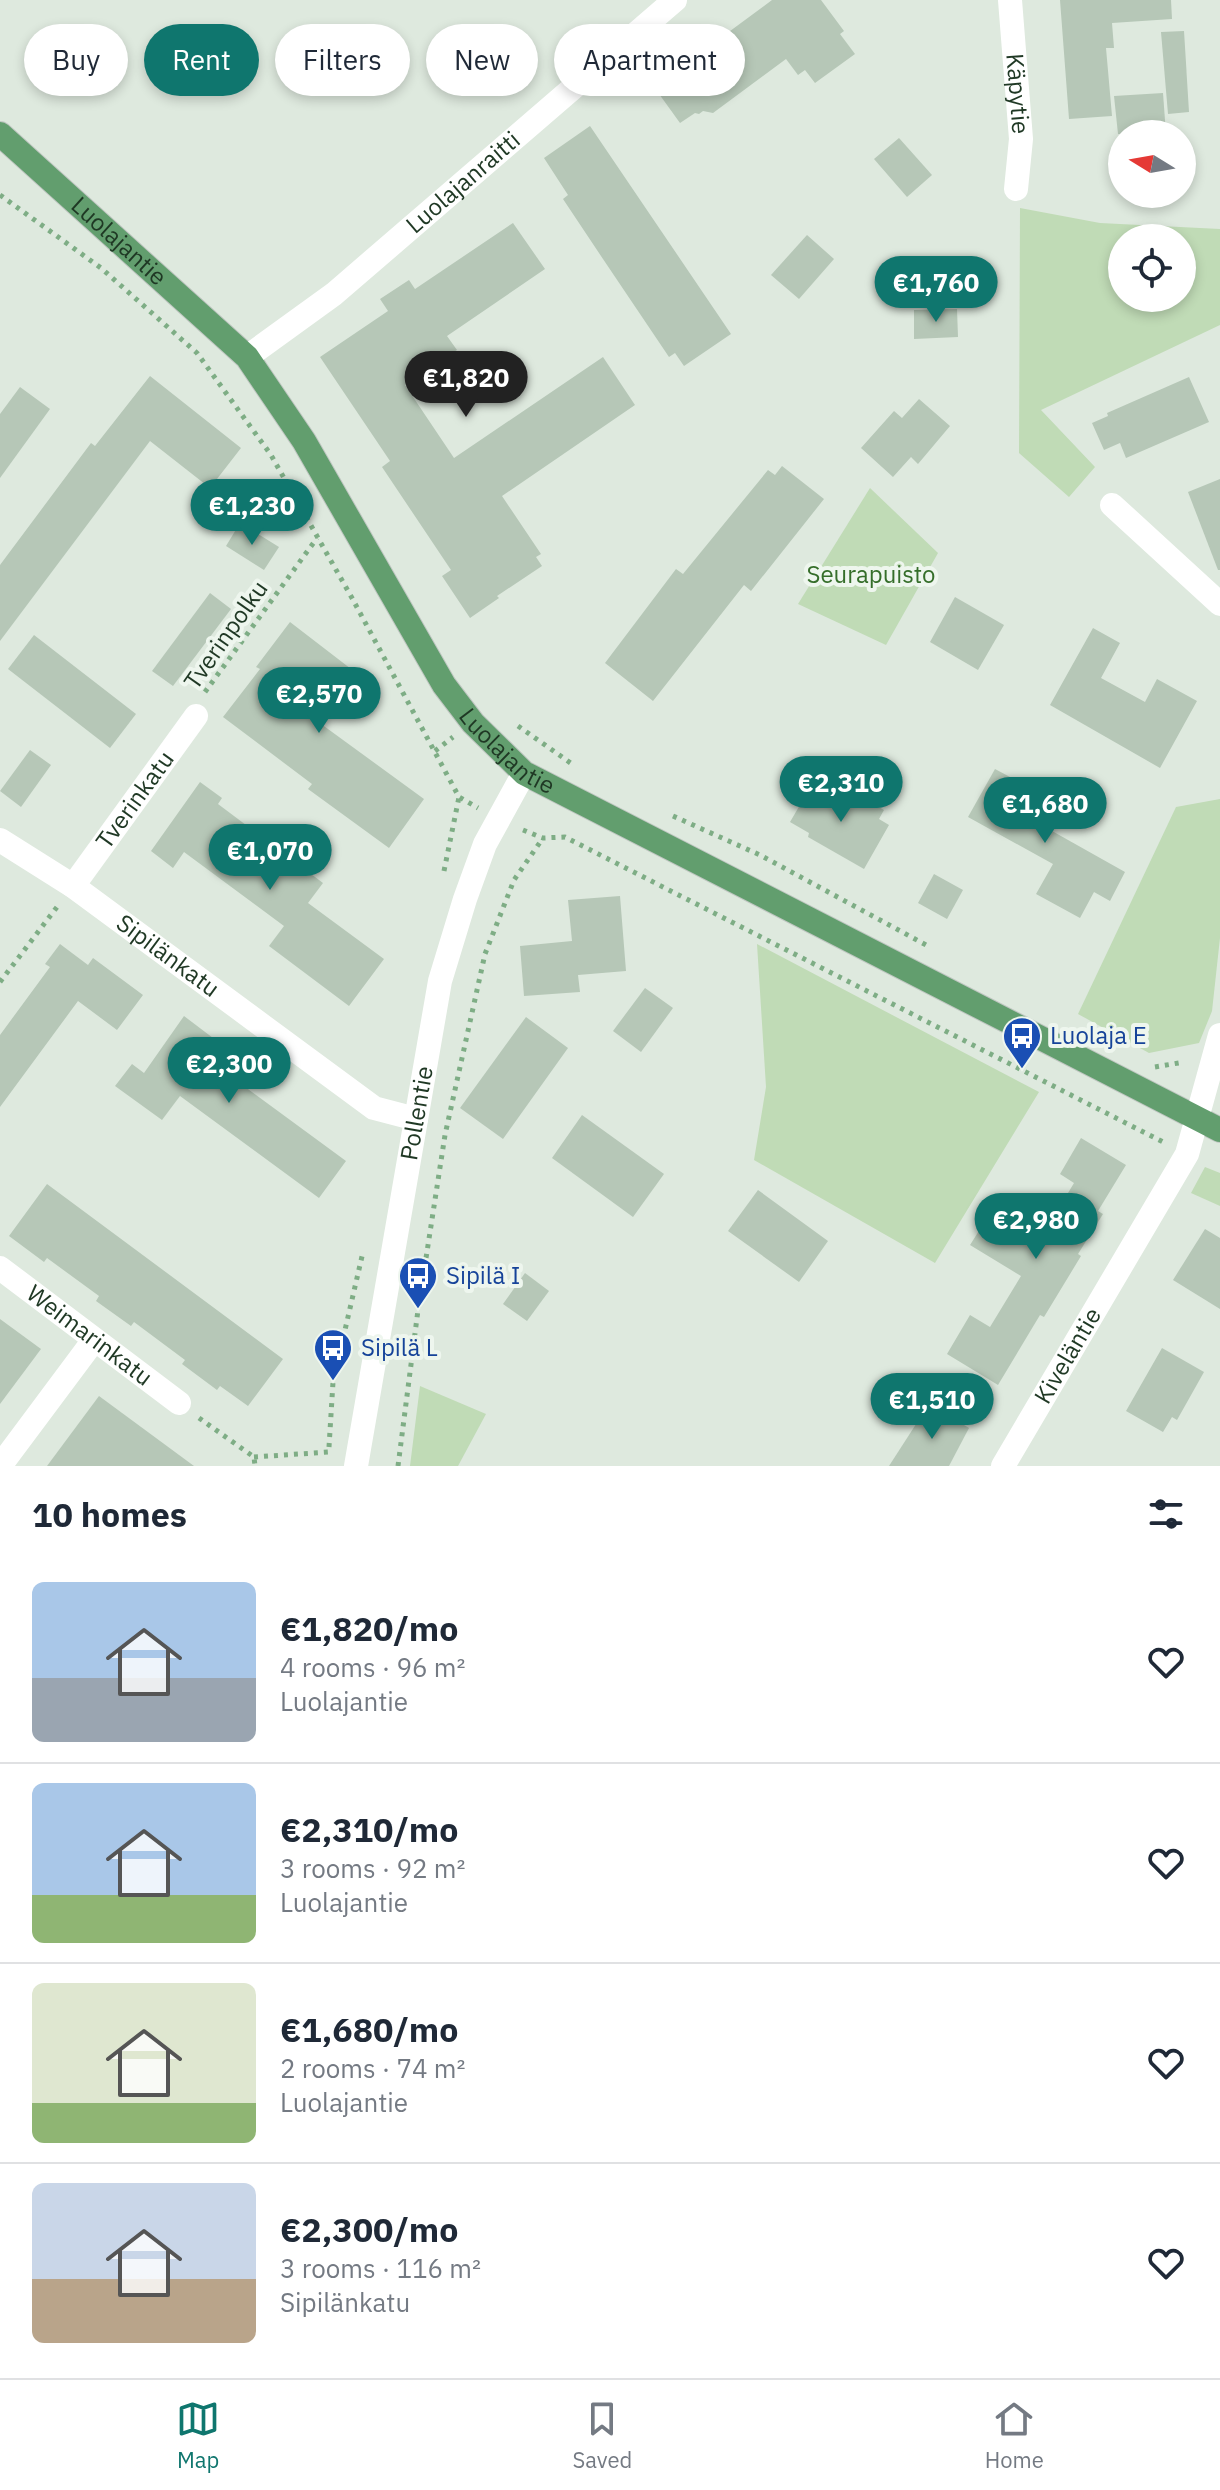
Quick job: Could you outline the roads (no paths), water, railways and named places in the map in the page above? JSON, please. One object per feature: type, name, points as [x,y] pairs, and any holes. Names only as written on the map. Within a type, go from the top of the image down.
[{"type":"main road","name":"Luolajantie","points":[[0,134],[247,357],[304,441],[444,685],[473,723],[524,773],[1220,1130]]},
{"type":"street","name":"Luolajanraitti","points":[[247,357],[334,294],[675,0]]},
{"type":"street","name":"Käpytie","points":[[1010,0],[1021,139],[1016,189]]},
{"type":"street","points":[[1112,505],[1220,604]]},
{"type":"street","name":"Tverinkatu","points":[[73,886],[196,716]]},
{"type":"street","name":"Pollentie","points":[[356,1466],[440,981],[485,844],[524,773]]},
{"type":"street","name":"Sipilänkatu","points":[[0,840],[73,886],[374,1108],[416,1119]]},
{"type":"street","name":"Kiveläntie","points":[[1003,1466],[1187,1154],[1216,1046]]},
{"type":"street","name":"Weimarinkatu","points":[[0,1268],[179,1403]]},
{"type":"street","points":[[0,1466],[94,1340]]},
{"type":"place","name":"Luolaja E","points":[[1022,1070]]},
{"type":"place","name":"Sipilä I","points":[[418,1310]]},
{"type":"place","name":"Sipilä L","points":[[333,1382]]},
{"type":"park label","name":"Seurapuisto","points":[[871,575]]}]
